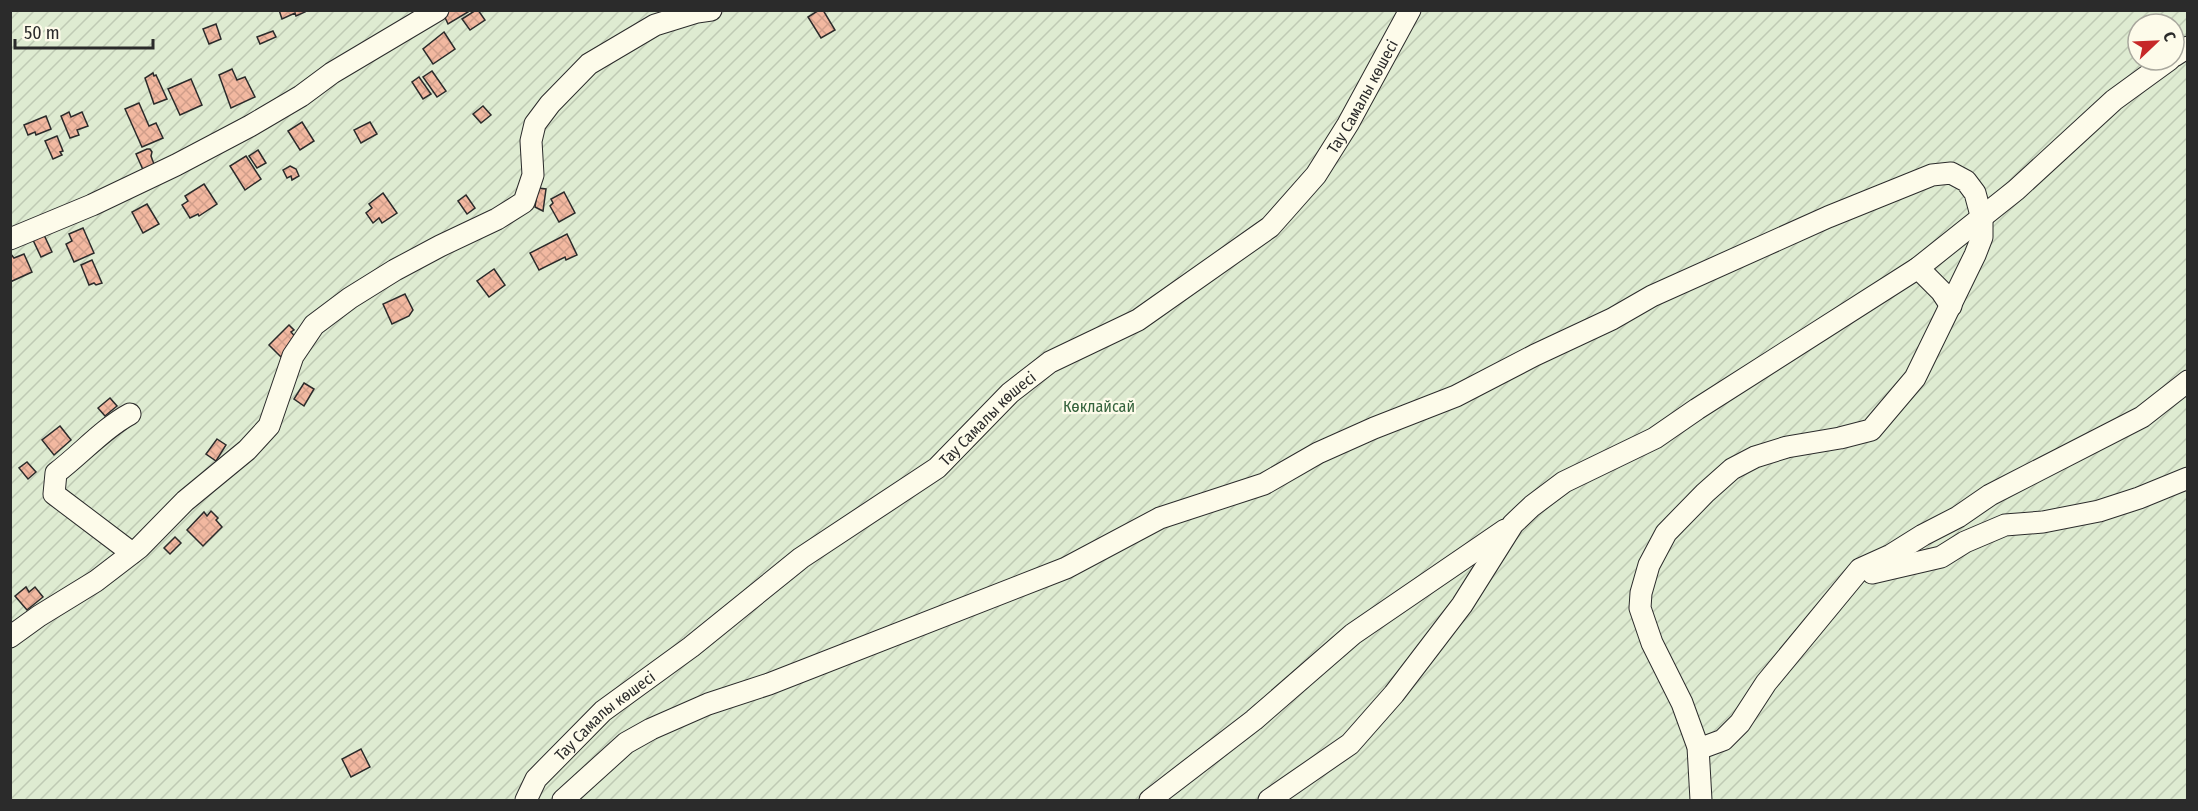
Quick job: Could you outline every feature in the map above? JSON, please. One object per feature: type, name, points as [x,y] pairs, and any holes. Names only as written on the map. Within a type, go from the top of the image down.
[{"type":"street","points":[[10,239],[92,205],[250,126],[301,96],[332,73],[438,10]]},
{"type":"street","points":[[10,638],[39,616],[96,581],[132,554],[185,501],[247,450],[269,426],[293,356],[314,325],[350,298],[395,270],[497,219],[524,202],[533,175],[531,141],[535,124],[550,104],[589,64],[655,25],[711,10]]},
{"type":"street","name":"Тау Самалы көшесі","points":[[526,801],[536,779],[603,711],[692,647],[801,558],[937,468],[1010,393],[1050,362],[1138,320],[1270,227],[1316,176],[1348,124],[1410,10]]},
{"type":"street","points":[[1149,801],[1254,720],[1353,634],[1513,524],[1532,506],[1564,482],[1655,438],[1918,268],[1982,219],[2114,100],[2152,72]]},
{"type":"street","points":[[563,801],[626,743],[651,729],[708,704],[769,684],[1066,568],[1160,518],[1264,484],[1318,453],[1456,396],[1612,319],[1652,296],[1828,217],[1932,175],[1951,173],[1966,181],[1975,193],[1982,219],[1982,237],[1915,378],[1871,429],[1840,438],[1787,447],[1732,468],[1704,493],[1666,533],[1649,565],[1641,593],[1640,608],[1652,643],[1682,703],[1698,747],[1701,801]]},
{"type":"street","points":[[1918,268],[1941,291],[1951,306]]},
{"type":"street","points":[[1698,747],[1723,740],[1740,723],[1766,683],[1860,569],[1891,555],[1958,517],[1990,495],[2142,417],[2187,381]]},
{"type":"street","points":[[130,414],[116,422],[56,473],[54,494],[132,554]]},
{"type":"street","points":[[1854,577],[1941,557],[1965,542],[2006,525],[2043,522],[2098,511],[2139,498],[2187,478]]},
{"type":"street","points":[[1269,801],[1350,744],[1358,735],[1394,694],[1462,605],[1513,524]]},
{"type":"green space","name":"Көклайсай","points":[[11,11],[2187,11],[2187,800],[11,800]]},
{"type":"building","points":[[279,10],[304,10],[305,12],[296,16],[295,13],[282,19]]},
{"type":"building","points":[[449,10],[467,10],[468,12],[448,24],[443,13]]},
{"type":"building","points":[[476,10],[485,20],[470,30],[462,19]]},
{"type":"building","points":[[823,10],[835,30],[821,38],[808,17]]},
{"type":"building","points":[[216,24],[221,39],[209,44],[203,29]]},
{"type":"building","points":[[273,31],[276,37],[260,44],[257,37]]},
{"type":"building","points":[[444,32],[455,49],[433,64],[423,49]]},
{"type":"building","points":[[232,69],[237,80],[245,77],[255,97],[231,108],[219,75]]},
{"type":"building","points":[[432,71],[446,91],[437,97],[423,77]]},
{"type":"building","points":[[153,73],[167,99],[154,104],[145,78]]},
{"type":"building","points":[[419,77],[431,94],[423,99],[412,82]]},
{"type":"building","points":[[191,79],[202,105],[180,115],[168,89]]},
{"type":"building","points":[[139,103],[149,126],[156,123],[163,138],[142,147],[125,109]]},
{"type":"building","points":[[483,106],[491,115],[481,123],[473,114]]},
{"type":"building","points":[[69,112],[71,117],[82,112],[88,126],[77,130],[79,135],[70,138],[61,116]]},
{"type":"building","points":[[46,116],[51,129],[36,135],[35,132],[28,135],[24,125]]},
{"type":"building","points":[[302,122],[314,141],[300,150],[288,131]]},
{"type":"building","points":[[370,122],[377,134],[361,143],[354,130]]},
{"type":"building","points":[[57,136],[63,151],[60,152],[62,155],[53,159],[45,141]]},
{"type":"building","points":[[147,149],[152,152],[155,167],[144,172],[136,154]]},
{"type":"building","points":[[258,150],[266,163],[257,168],[249,156]]},
{"type":"building","points":[[246,156],[261,179],[245,190],[230,166]]},
{"type":"building","points":[[290,166],[296,169],[299,176],[292,180],[291,176],[287,178],[283,170]]},
{"type":"building","points":[[204,184],[217,204],[199,216],[198,214],[190,218],[182,205],[188,201],[185,196]]},
{"type":"building","points":[[538,188],[546,189],[543,211],[535,207]]},
{"type":"building","points":[[564,192],[575,213],[559,222],[550,206],[553,203],[551,199]]},
{"type":"building","points":[[383,193],[397,213],[382,223],[379,218],[373,223],[366,213],[372,208],[369,204]]},
{"type":"building","points":[[466,195],[475,208],[467,214],[458,201]]},
{"type":"building","points":[[147,204],[159,224],[143,233],[132,212]]},
{"type":"building","points":[[83,228],[94,253],[74,262],[66,244],[72,241],[69,234]]},
{"type":"building","points":[[567,234],[577,255],[566,260],[565,257],[539,270],[530,253]]},
{"type":"building","points":[[44,235],[52,252],[41,257],[33,240]]},
{"type":"building","points":[[10,253],[14,258],[24,254],[32,272],[10,282]]},
{"type":"building","points":[[92,260],[102,283],[96,285],[94,283],[89,285],[81,265]]},
{"type":"building","points":[[494,269],[505,285],[489,297],[477,281]]},
{"type":"building","points":[[405,294],[413,310],[409,316],[392,324],[383,304]]},
{"type":"building","points":[[289,325],[294,330],[291,332],[299,341],[282,358],[269,345]]},
{"type":"building","points":[[304,383],[314,389],[304,406],[294,399]]},
{"type":"building","points":[[110,398],[117,406],[105,416],[98,408]]},
{"type":"building","points":[[60,426],[71,440],[54,455],[42,440]]},
{"type":"building","points":[[217,439],[226,445],[216,461],[206,454]]},
{"type":"building","points":[[27,462],[36,472],[28,479],[19,468]]},
{"type":"building","points":[[211,511],[218,518],[216,520],[222,527],[203,546],[187,530],[204,512],[207,516]]},
{"type":"building","points":[[175,537],[181,543],[170,554],[164,548]]},
{"type":"building","points":[[26,587],[29,592],[35,587],[43,597],[27,610],[15,596]]},
{"type":"building","points":[[361,749],[370,767],[351,777],[342,759]]}]
